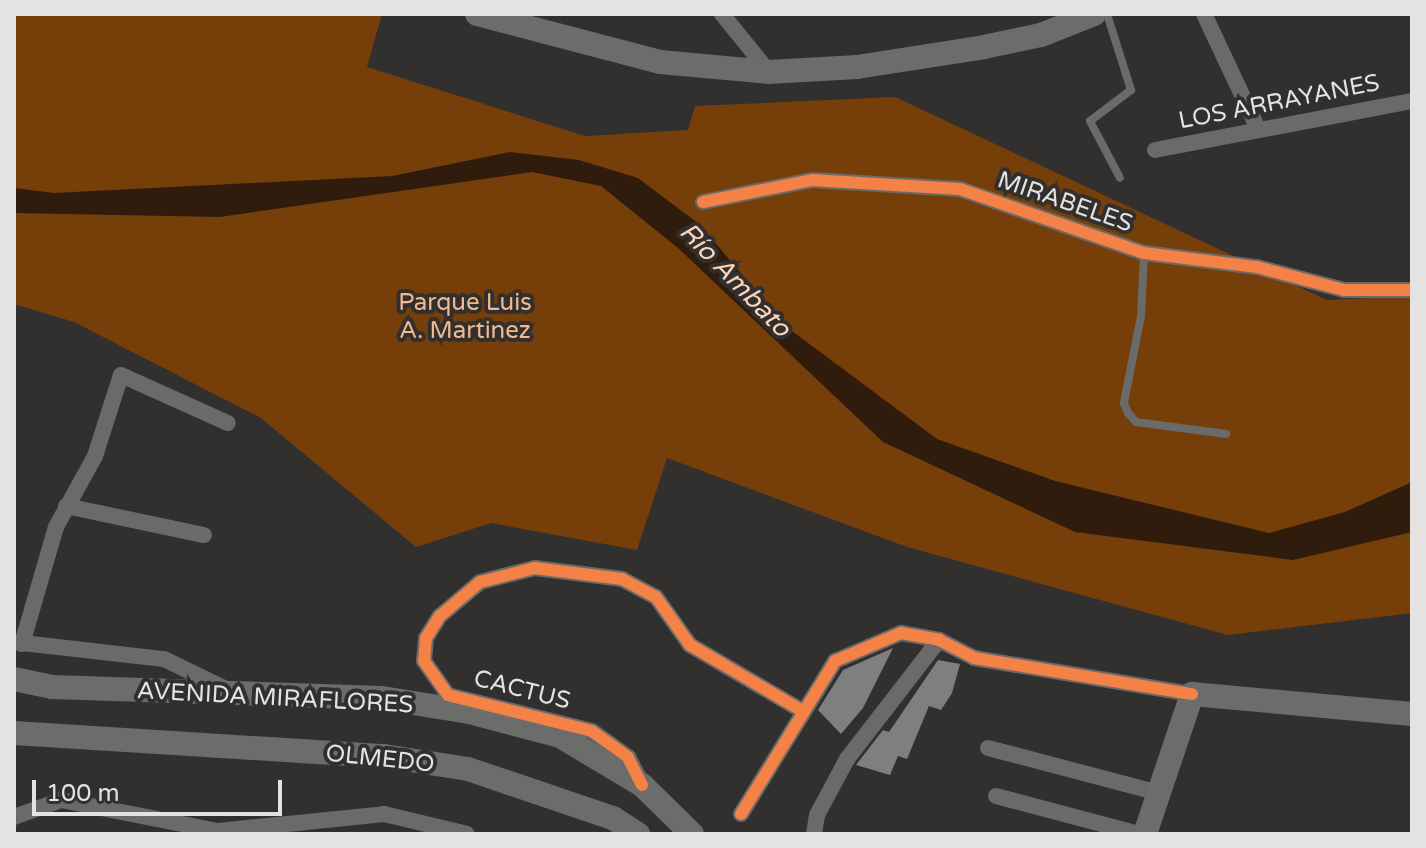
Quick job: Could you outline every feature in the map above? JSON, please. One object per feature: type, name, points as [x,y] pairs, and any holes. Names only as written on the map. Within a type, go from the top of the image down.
[{"type":"main road","points":[[477,14],[660,62],[769,72],[857,67],[984,47],[1041,35],[1094,14]]},
{"type":"main road","name":"AVENIDA MIRAFLORES","points":[[14,679],[52,687],[382,698],[469,712],[560,736],[642,785],[692,834]]},
{"type":"main road","points":[[1145,834],[1192,694],[1412,714]]},
{"type":"main road","name":"OLMEDO","points":[[14,733],[384,756],[468,769],[613,818],[638,834]]},
{"type":"street","points":[[722,14],[769,72]]},
{"type":"street","points":[[1204,14],[1258,129]]},
{"type":"street","name":"LOS ARRAYANES","points":[[1155,150],[1412,101]]},
{"type":"street","name":"MIRABELES","points":[[703,202],[812,180],[960,189],[1144,253],[1257,267],[1344,290],[1412,290]]},
{"type":"street","points":[[228,423],[124,373],[95,456],[66,506],[18,643],[164,659],[233,693]]},
{"type":"street","points":[[66,506],[204,535]]},
{"type":"street","name":"CACTUS","points":[[642,785],[628,757],[592,731],[448,695],[424,661],[426,638],[440,616],[480,582],[535,568],[622,579],[656,597],[690,645],[801,710]]},
{"type":"street","points":[[741,814],[801,710],[848,651],[901,633],[939,640],[974,658],[1192,694]]},
{"type":"street","points":[[814,834],[817,815],[847,759],[939,640]]},
{"type":"street","points":[[988,748],[1159,793]]},
{"type":"street","points":[[996,796],[1139,834]]},
{"type":"street","points":[[14,817],[61,800],[218,831],[384,814],[467,834]]},
{"type":"lane","points":[[1107,14],[1131,90],[1129,97],[1092,114],[1090,121],[1120,178]]},
{"type":"lane","points":[[1144,253],[1141,316],[1124,403],[1128,413],[1136,422],[1226,434]]},
{"type":"green space","name":"Parque Luis A. Martinez","points":[[14,14],[382,14],[367,67],[585,136],[688,130],[695,106],[895,97],[1327,300],[1412,296],[1412,613],[1228,635],[907,547],[667,458],[637,550],[491,523],[416,547],[261,418],[74,322],[14,304]]},
{"type":"water","name":"Río Ambato","points":[[510,152],[579,160],[638,178],[699,224],[788,328],[937,439],[1055,481],[1269,533],[1345,512],[1412,482],[1412,532],[1293,560],[1075,532],[883,442],[678,248],[601,186],[532,172],[220,217],[14,213],[14,188],[54,193],[392,176]]},
{"type":"building","points":[[893,648],[863,708],[841,734],[818,710],[843,670]]},
{"type":"building","points":[[938,660],[960,664],[952,693],[941,710],[929,706],[907,759],[898,756],[890,775],[856,765],[883,730],[889,732]]},
{"type":"cycle path","points":[[703,202],[812,180],[960,189],[1144,253],[1257,267],[1344,290],[1412,290]]},
{"type":"cycle path","points":[[642,785],[628,757],[592,731],[448,695],[424,661],[426,638],[440,616],[480,582],[535,568],[622,579],[656,597],[690,645],[801,710]]},
{"type":"cycle path","points":[[741,814],[835,661],[901,633],[939,640],[974,658],[1192,694]]}]
